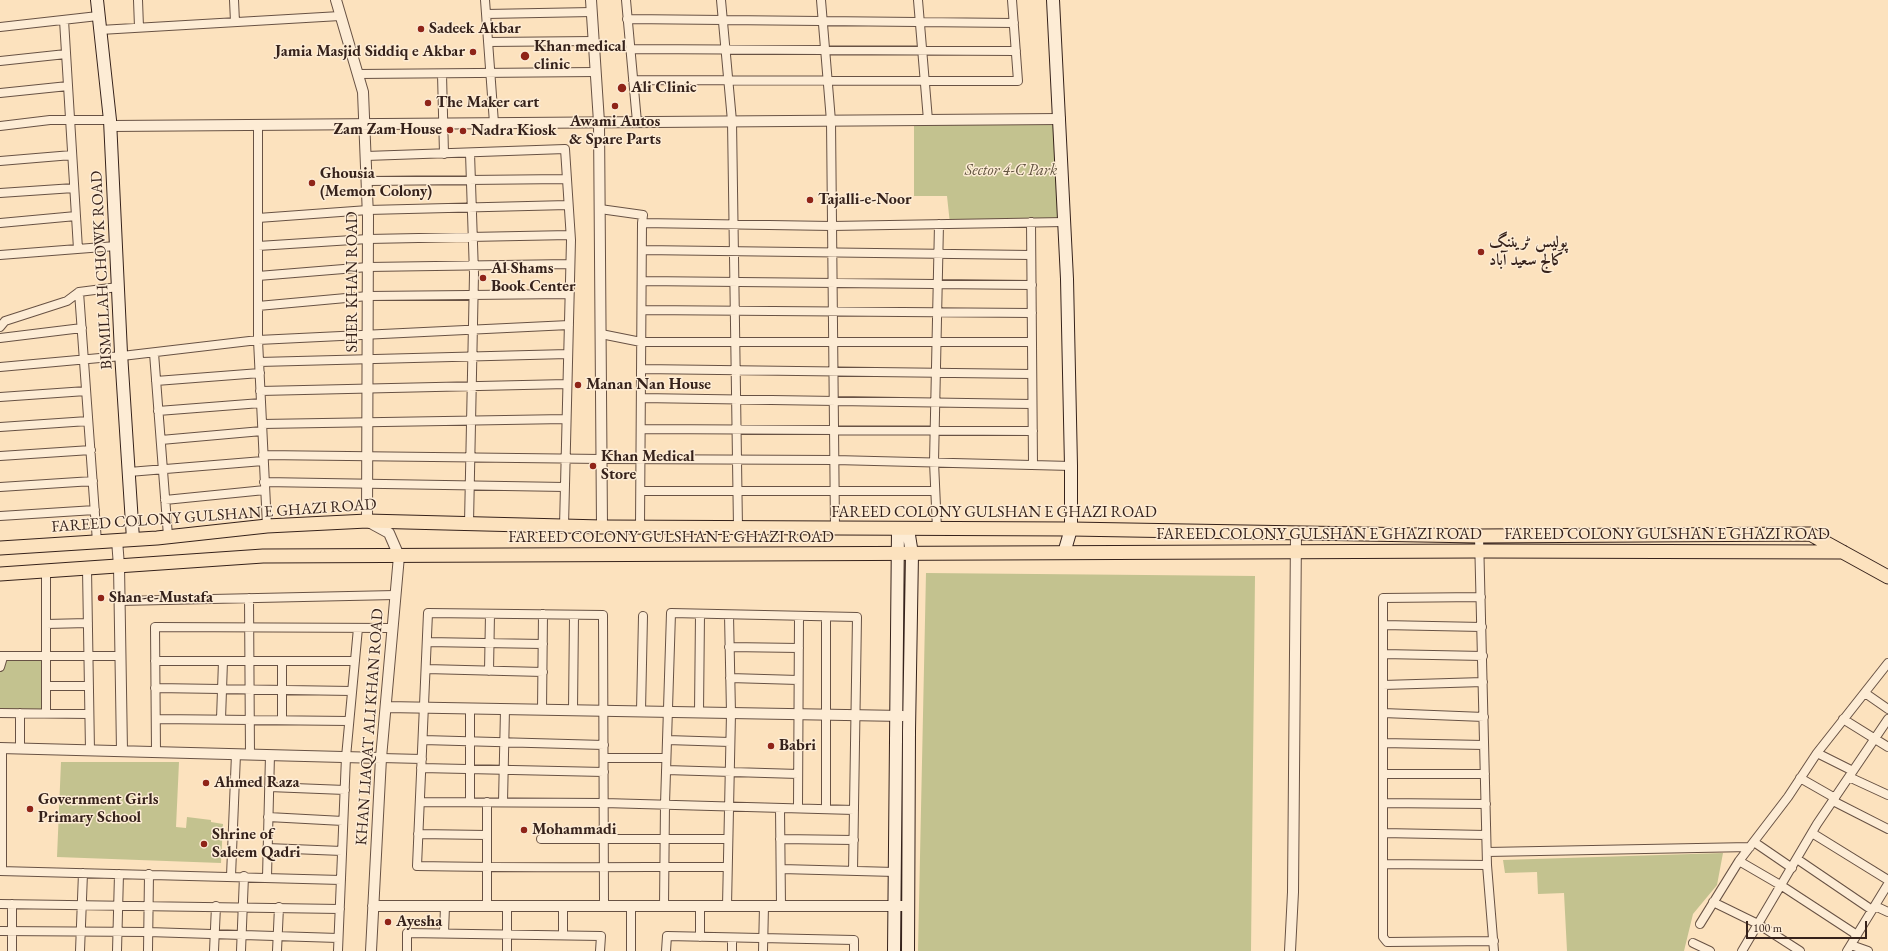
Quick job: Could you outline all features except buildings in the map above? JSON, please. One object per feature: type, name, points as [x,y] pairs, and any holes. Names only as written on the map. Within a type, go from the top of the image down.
[{"type":"main road","name":"BISMILLAH CHOWK ROAD","points":[[97,0],[111,123],[118,287],[133,539]]},
{"type":"main road","points":[[1054,0],[1064,222],[1071,466],[1071,529],[1064,553]]},
{"type":"main road","name":"FAREED COLONY GULSHAN E GHAZI ROAD","points":[[0,548],[97,542],[267,526],[367,521],[602,527],[1071,529],[1479,536],[1810,534],[1844,552]]},
{"type":"main road","points":[[894,951],[898,554],[903,529]]},
{"type":"main road","points":[[903,529],[912,554],[909,716],[908,951]]},
{"type":"main road","name":"FAREED COLONY GULSHAN E GHAZI ROAD","points":[[0,574],[263,556],[1480,551],[1844,552]]},
{"type":"main road","points":[[1844,552],[1888,577]]},
{"type":"street","points":[[138,0],[139,28]]},
{"type":"street","points":[[234,0],[235,22]]},
{"type":"street","name":"SHER KHAN ROAD","points":[[336,0],[363,92],[368,210],[367,521]]},
{"type":"street","points":[[485,0],[494,123]]},
{"type":"street","points":[[591,0],[599,122],[602,527]]},
{"type":"street","points":[[626,0],[637,122]]},
{"type":"street","points":[[720,0],[732,121],[738,528]]},
{"type":"street","points":[[821,0],[831,121],[835,529]]},
{"type":"street","points":[[918,0],[928,120]]},
{"type":"street","points":[[633,80],[1018,81],[1012,0]]},
{"type":"street","points":[[486,14],[592,12]]},
{"type":"street","points":[[0,27],[98,16]]},
{"type":"street","points":[[100,30],[340,16]]},
{"type":"street","points":[[628,19],[1014,23]]},
{"type":"street","points":[[64,20],[78,249]]},
{"type":"street","points":[[488,42],[594,41]]},
{"type":"street","points":[[630,49],[1016,51]]},
{"type":"street","points":[[0,61],[66,54]]},
{"type":"street","points":[[358,74],[596,72]]},
{"type":"street","points":[[442,74],[444,154]]},
{"type":"street","points":[[0,93],[68,86]]},
{"type":"street","points":[[0,126],[50,120],[111,123],[258,125],[1060,119]]},
{"type":"street","points":[[258,125],[258,340],[267,526]]},
{"type":"street","points":[[366,156],[565,149],[570,234],[570,264],[564,526]]},
{"type":"street","points":[[469,523],[473,330],[473,237],[470,152]]},
{"type":"street","points":[[0,161],[72,155]]},
{"type":"street","points":[[367,181],[567,179]]},
{"type":"street","points":[[0,193],[74,188]]},
{"type":"street","points":[[258,218],[368,210],[568,205]]},
{"type":"street","points":[[600,209],[642,215],[640,527]]},
{"type":"street","points":[[0,223],[76,216]]},
{"type":"street","points":[[1031,222],[1033,465]]},
{"type":"street","points":[[642,223],[832,226],[1064,222]]},
{"type":"street","points":[[937,529],[934,462],[939,224]]},
{"type":"street","points":[[258,246],[368,239],[570,234]]},
{"type":"street","points":[[0,255],[116,246]]},
{"type":"street","points":[[642,250],[1032,255]]},
{"type":"street","points":[[258,276],[368,267],[570,264]]},
{"type":"street","points":[[642,281],[1032,285]]},
{"type":"street","points":[[0,327],[5,321],[67,301],[79,292],[118,287]]},
{"type":"street","points":[[79,292],[97,542]]},
{"type":"street","points":[[258,306],[368,296],[569,294]]},
{"type":"street","points":[[642,310],[1032,313]]},
{"type":"street","points":[[0,367],[154,353],[258,340],[568,325]]},
{"type":"street","points":[[0,338],[82,328]]},
{"type":"street","points":[[601,334],[641,342],[1032,342]]},
{"type":"street","points":[[154,353],[168,536]]},
{"type":"street","points":[[259,362],[568,354]]},
{"type":"street","points":[[641,369],[1032,374]]},
{"type":"street","points":[[156,381],[260,373]]},
{"type":"street","points":[[260,391],[567,384]]},
{"type":"street","points":[[0,397],[86,391]]},
{"type":"street","points":[[641,398],[1032,404]]},
{"type":"street","points":[[158,411],[261,403]]},
{"type":"street","points":[[161,440],[262,428],[368,422],[566,419]]},
{"type":"street","points":[[0,427],[88,421]]},
{"type":"street","points":[[641,429],[1032,431]]},
{"type":"street","points":[[0,456],[91,450]]},
{"type":"street","points":[[129,472],[163,470],[263,458],[368,456],[641,460],[835,460],[1071,466]]},
{"type":"street","points":[[0,487],[93,480]]},
{"type":"street","points":[[264,482],[565,487]]},
{"type":"street","points":[[165,500],[265,490]]},
{"type":"street","points":[[641,491],[935,492]]},
{"type":"street","points":[[0,516],[95,510]]},
{"type":"street","name":"KHAN LIAQAT ALI KHAN ROAD","points":[[367,521],[389,533],[399,556],[381,758],[371,951]]},
{"type":"street","points":[[1290,951],[1293,877],[1294,552],[1296,534]]},
{"type":"street","points":[[1479,536],[1487,865],[1494,951]]},
{"type":"street","points":[[117,540],[120,600],[122,751]]},
{"type":"street","points":[[87,569],[90,750]]},
{"type":"street","points":[[46,571],[46,713]]},
{"type":"street","points":[[120,600],[395,595]]},
{"type":"street","points":[[1481,597],[1383,598],[1383,937],[1387,942],[1494,940]]},
{"type":"street","points":[[249,598],[250,755]]},
{"type":"street","points":[[604,906],[604,867],[604,839],[604,803],[604,772],[604,758],[604,745],[603,615],[428,613],[417,866],[487,867],[604,867],[664,867],[727,867]]},
{"type":"street","points":[[664,906],[666,758],[671,613],[856,617],[854,871]]},
{"type":"street","points":[[489,671],[490,614]]},
{"type":"street","points":[[542,710],[543,614]]},
{"type":"street","points":[[573,710],[574,614]]},
{"type":"street","points":[[699,712],[700,614]]},
{"type":"street","points":[[727,906],[731,713],[728,615]]},
{"type":"street","points":[[641,711],[643,616]]},
{"type":"street","points":[[798,808],[799,616]]},
{"type":"street","points":[[826,616],[826,809]]},
{"type":"street","points":[[46,624],[88,623]]},
{"type":"street","points":[[1382,626],[1482,627]]},
{"type":"street","points":[[156,752],[155,627],[392,628]]},
{"type":"street","points":[[338,951],[346,757],[358,628]]},
{"type":"street","points":[[427,642],[543,644]]},
{"type":"street","points":[[729,647],[798,648]]},
{"type":"street","points":[[1382,654],[1483,656]]},
{"type":"street","points":[[0,667],[2,656],[121,656]]},
{"type":"street","points":[[155,661],[355,661]]},
{"type":"street","points":[[222,720],[223,661]]},
{"type":"street","points":[[282,661],[282,720]]},
{"type":"street","points":[[1700,924],[1739,861],[1788,797],[1817,753],[1888,663]]},
{"type":"street","points":[[426,669],[543,672]]},
{"type":"street","points":[[730,678],[798,680]]},
{"type":"street","points":[[1383,685],[1483,682]]},
{"type":"street","points":[[46,686],[89,686]]},
{"type":"street","points":[[155,688],[352,691]]},
{"type":"street","points":[[1865,694],[1888,709]]},
{"type":"street","points":[[386,707],[909,716]]},
{"type":"street","points":[[470,708],[470,802]]},
{"type":"street","points":[[503,802],[505,709]]},
{"type":"street","points":[[0,713],[90,714]]},
{"type":"street","points":[[20,713],[20,749]]},
{"type":"street","points":[[1382,714],[1484,717]]},
{"type":"street","points":[[156,719],[349,721]]},
{"type":"street","points":[[1843,719],[1888,747]]},
{"type":"street","points":[[1742,951],[1782,886],[1812,833],[1888,719]]},
{"type":"street","points":[[423,740],[604,745]]},
{"type":"street","points":[[667,740],[730,742]]},
{"type":"street","points":[[1383,743],[1484,745]]},
{"type":"street","points":[[341,880],[244,876],[1,871],[1,748],[422,759]]},
{"type":"street","points":[[1817,753],[1888,795]]},
{"type":"street","points":[[231,876],[236,754]]},
{"type":"street","points":[[267,877],[270,755]]},
{"type":"street","points":[[604,758],[666,758]]},
{"type":"street","points":[[421,768],[604,772]]},
{"type":"street","points":[[666,770],[798,774]]},
{"type":"street","points":[[1383,774],[1485,774]]},
{"type":"street","points":[[1800,778],[1834,800],[1888,829]]},
{"type":"street","points":[[269,787],[345,790]]},
{"type":"street","points":[[420,802],[665,804],[854,810]]},
{"type":"street","points":[[487,802],[487,906]]},
{"type":"street","points":[[1383,803],[1486,804]]},
{"type":"street","points":[[780,808],[781,906]]},
{"type":"street","points":[[268,817],[344,821]]},
{"type":"street","points":[[1383,833],[1486,835]]},
{"type":"street","points":[[1812,833],[1888,880]]},
{"type":"street","points":[[418,834],[487,835]]},
{"type":"street","points":[[541,839],[728,839]]},
{"type":"street","points":[[780,839],[854,840]]},
{"type":"street","points":[[1487,852],[1752,844],[1792,868]]},
{"type":"street","points":[[267,848],[342,852]]},
{"type":"street","points":[[1797,859],[1874,908],[1888,912]]},
{"type":"street","points":[[1739,861],[1782,886],[1857,936]]},
{"type":"street","points":[[1383,864],[1487,865]]},
{"type":"street","points":[[780,869],[895,872]]},
{"type":"street","points":[[80,951],[83,873]]},
{"type":"street","points":[[117,951],[120,874]]},
{"type":"street","points":[[148,951],[149,874]]},
{"type":"street","points":[[241,951],[244,876]]},
{"type":"street","points":[[1868,951],[1849,948],[1888,884]]},
{"type":"street","points":[[1713,902],[1758,924],[1800,951]]},
{"type":"street","points":[[0,904],[340,908]]},
{"type":"street","points":[[12,904],[12,951]]},
{"type":"street","points":[[214,951],[216,906]]},
{"type":"street","points":[[373,906],[909,906]]},
{"type":"street","points":[[444,933],[445,906]]},
{"type":"street","points":[[507,906],[507,951]]},
{"type":"street","points":[[563,906],[563,935]]},
{"type":"street","points":[[631,906],[631,951]]},
{"type":"street","points":[[700,906],[700,937]]},
{"type":"street","points":[[763,951],[764,906]]},
{"type":"street","points":[[277,951],[279,907]]},
{"type":"street","points":[[0,931],[148,932],[338,938]]},
{"type":"street","points":[[407,951],[407,933],[444,933],[601,936],[600,951]]},
{"type":"street","points":[[666,951],[667,936],[854,940],[854,951]]},
{"type":"street","points":[[732,938],[732,951]]},
{"type":"street","points":[[1693,943],[1710,951]]},
{"type":"green space","name":"Sector 4-C Park","points":[[1060,119],[1064,222],[950,224],[947,196],[914,196],[914,120]]},
{"type":"green space","points":[[926,573],[1255,576],[1251,951],[918,951]]},
{"type":"green space","points":[[46,656],[46,713],[0,713],[0,667],[3,657]]},
{"type":"green space","points":[[61,762],[179,762],[176,827],[186,828],[187,817],[211,820],[211,822],[223,824],[221,863],[57,857]]},
{"type":"green space","points":[[1723,853],[1717,885],[1693,914],[1684,951],[1567,951],[1564,893],[1538,894],[1537,872],[1505,873],[1503,860]]},
{"type":"place","name":"Sadeek Akbar","points":[[421,29]]},
{"type":"place","name":"Jamia Masjid Siddiq e Akbar","points":[[473,52]]},
{"type":"place","name":"Khan medical clinic","points":[[525,56]]},
{"type":"place","name":"Ali Clinic","points":[[622,88]]},
{"type":"place","name":"The Maker cart","points":[[428,103]]},
{"type":"place","name":"Awami Autos & Spare Parts","points":[[615,106]]},
{"type":"place","name":"Zam Zam House","points":[[450,130]]},
{"type":"place","name":"Nadra Kiosk","points":[[463,131]]},
{"type":"place","name":"Ghousia (Memon Colony)","points":[[312,183]]},
{"type":"place","name":"Tajalli-e-Noor","points":[[810,200]]},
{"type":"place","name":"پولیس ٹریننگ کالج سعید آباد","points":[[1481,252]]},
{"type":"place","name":"Al Shams Book Center","points":[[483,278]]},
{"type":"place","name":"Manan Nan House","points":[[578,385]]},
{"type":"place","name":"Khan Medical Store","points":[[593,466]]},
{"type":"place","name":"Shan-e-Mustafa","points":[[101,598]]},
{"type":"place","name":"Babri","points":[[771,746]]},
{"type":"place","name":"Ahmed Raza","points":[[206,783]]},
{"type":"place","name":"Government Girls Primary School","points":[[30,809]]},
{"type":"place","name":"Mohammadi","points":[[524,830]]},
{"type":"place","name":"Shrine of Saleem Qadri","points":[[204,844]]},
{"type":"place","name":"Ayesha","points":[[388,922]]}]
